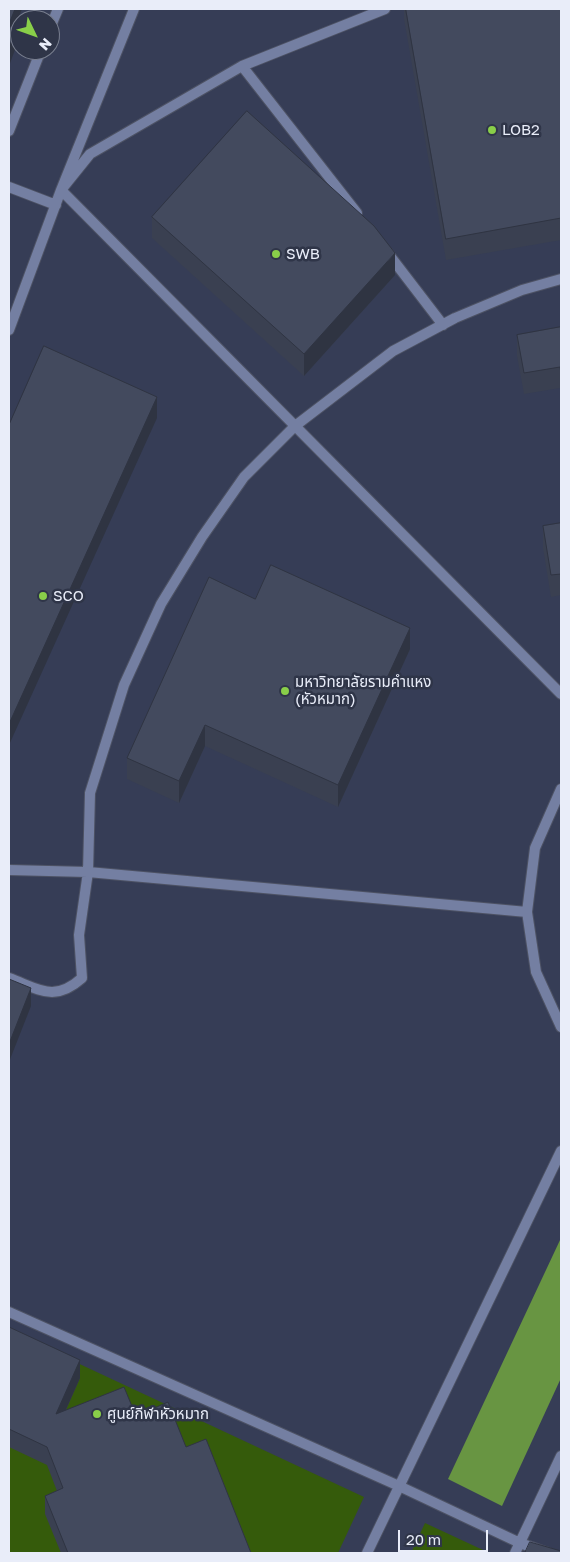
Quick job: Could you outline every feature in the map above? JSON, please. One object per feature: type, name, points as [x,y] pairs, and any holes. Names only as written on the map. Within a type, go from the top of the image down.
[{"type":"lane","points":[[9,330],[56,205],[134,9]]},
{"type":"lane","points":[[62,190],[90,154],[242,66],[386,9]]},
{"type":"lane","points":[[9,131],[37,60]]},
{"type":"lane","points":[[242,66],[362,220]]},
{"type":"lane","points":[[9,187],[56,205]]},
{"type":"lane","points":[[62,190],[561,694]]},
{"type":"lane","points":[[380,243],[443,325]]},
{"type":"lane","points":[[9,978],[49,992],[58,993],[71,988],[82,978],[79,934],[88,872],[90,793],[124,685],[160,604],[244,477],[295,426],[393,352],[443,325],[522,290],[561,278]]},
{"type":"lane","points":[[561,789],[535,848],[527,912],[536,972],[561,1027]]},
{"type":"lane","points":[[9,870],[88,872],[527,912]]},
{"type":"lane","points":[[367,1553],[561,1150]]},
{"type":"lane","points":[[9,1312],[399,1486],[520,1543],[548,1553]]},
{"type":"lane","points":[[515,1553],[561,1456]]},
{"type":"shaded area","name":"มหาวิทยาลัยรามคำแหง (หัวหมาก)","points":[[9,9],[561,9],[561,1553],[337,1553],[9,1331]]},
{"type":"shaded area","points":[[561,1238],[561,1378],[502,1506],[448,1479]]},
{"type":"shaded area","name":"ศูนย์กีฬาหัวหมาก","points":[[9,1331],[364,1497],[338,1553],[9,1553]]},
{"type":"shaded area","points":[[425,1523],[483,1550],[481,1553],[411,1553]]},
{"type":"building","points":[[9,9],[15,9],[10,10],[9,24]]},
{"type":"building","name":"LOB2","points":[[406,9],[561,9],[561,218],[446,239]]},
{"type":"building","points":[[9,26],[10,45],[9,48]]},
{"type":"building","name":"SWB","points":[[247,111],[374,226],[395,253],[304,354],[152,217]]},
{"type":"building","points":[[561,327],[561,374],[560,367],[524,373],[517,335]]},
{"type":"building","name":"SCO","points":[[44,346],[157,397],[9,724],[9,425]]},
{"type":"building","points":[[561,523],[561,574],[551,575],[543,526]]},
{"type":"building","points":[[271,565],[410,628],[338,785],[205,725],[179,781],[127,758],[209,577],[255,599]]},
{"type":"building","points":[[9,979],[31,988],[9,1044]]},
{"type":"building","name":"ศูนย์กีฬาหัวหมาก","points":[[9,1327],[80,1360],[56,1414],[124,1387],[136,1416],[168,1402],[186,1447],[206,1439],[251,1553],[68,1553],[45,1496],[63,1488],[47,1447],[9,1429]]},
{"type":"building","points":[[530,1542],[561,1551],[561,1553],[525,1553]]},
{"type":"place","name":"LOB2","points":[[492,130]]},
{"type":"place","name":"SWB","points":[[276,254]]},
{"type":"place","name":"SCO","points":[[43,596]]},
{"type":"place","name":"มหาวิทยาลัยรามคำแหง (หัวหมาก)","points":[[285,691]]},
{"type":"place","name":"ศูนย์กีฬาหัวหมาก","points":[[97,1414]]}]
